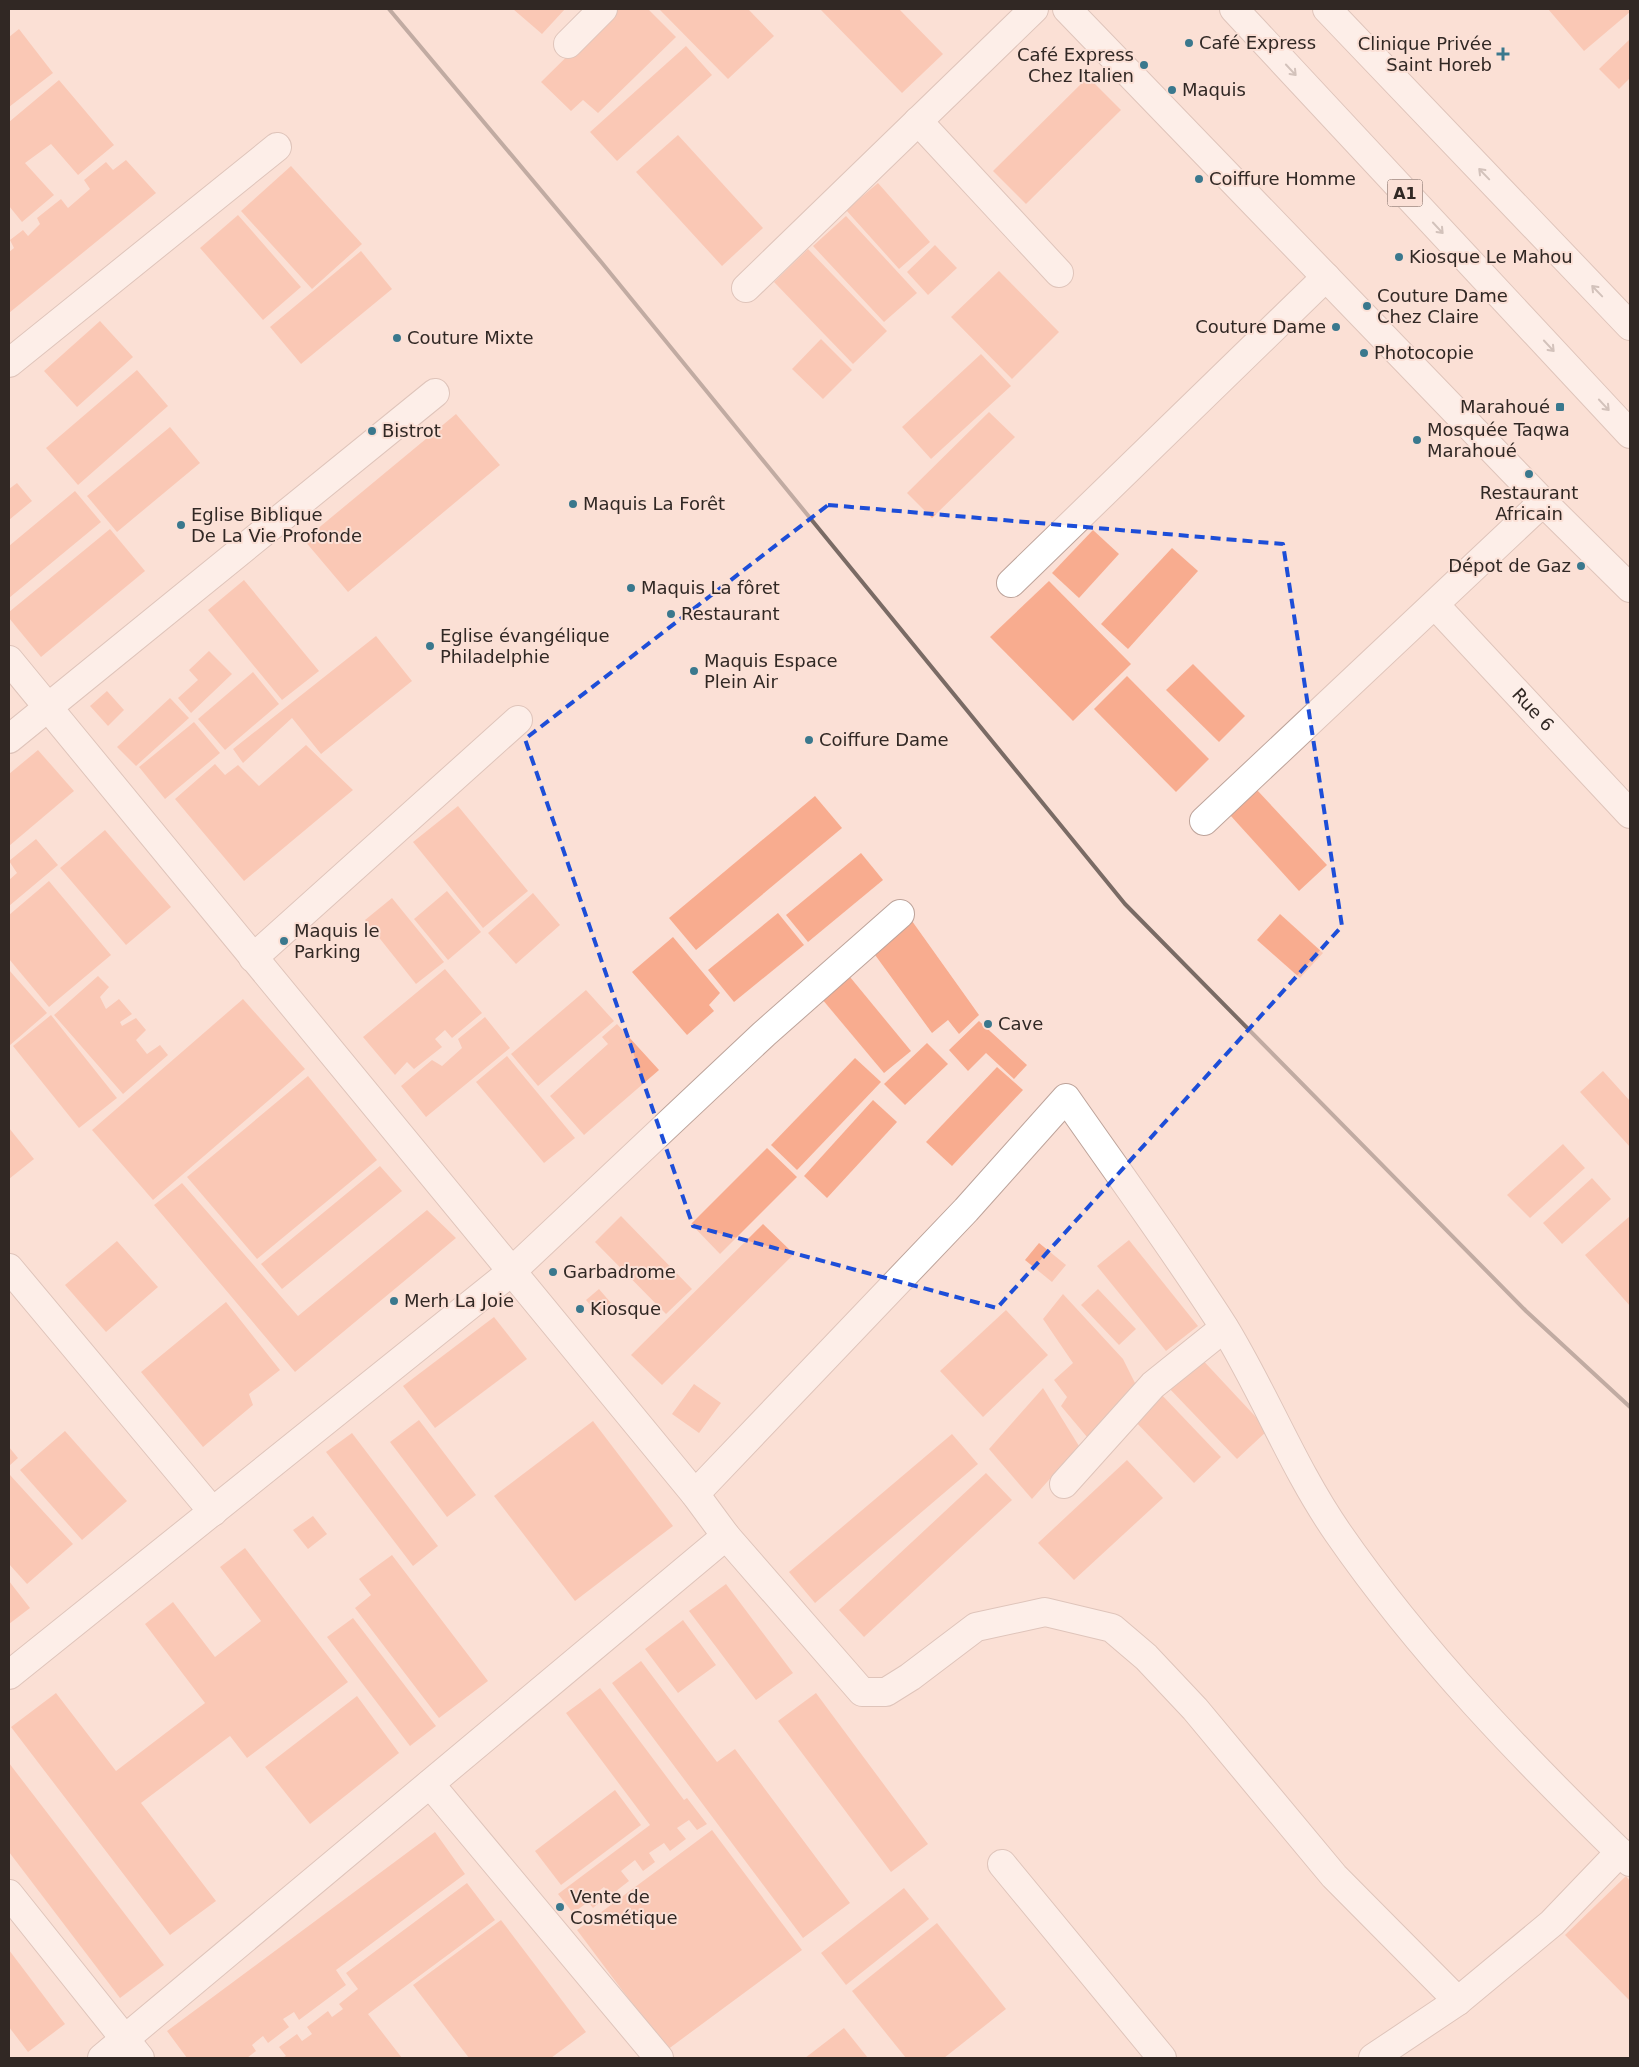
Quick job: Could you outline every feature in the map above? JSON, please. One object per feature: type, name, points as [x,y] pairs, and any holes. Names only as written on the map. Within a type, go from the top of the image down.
[{"type":"street","points":[[568,44],[603,9]]},
{"type":"street","points":[[746,288],[1034,9]]},
{"type":"street","points":[[1067,9],[1543,502],[1630,588]]},
{"type":"street","name":"A1","points":[[1234,9],[1630,434]]},
{"type":"street","points":[[1328,9],[1630,326]]},
{"type":"street","points":[[918,121],[1059,273]]},
{"type":"street","points":[[9,363],[277,147]]},
{"type":"street","points":[[1011,583],[1326,277]]},
{"type":"street","points":[[9,739],[435,393]]},
{"type":"street","points":[[1204,821],[1436,606],[1543,502]]},
{"type":"street","name":"Rue 6","points":[[1436,606],[1630,814]]},
{"type":"street","points":[[9,660],[46,708],[695,1494],[726,1536],[862,1692],[886,1692],[910,1677],[976,1627],[1045,1612],[1112,1628],[1146,1657],[1195,1709],[1334,1876],[1458,2001]]},
{"type":"street","points":[[252,958],[518,720]]},
{"type":"street","points":[[9,1675],[511,1272],[764,1034],[900,914]]},
{"type":"street","points":[[695,1494],[966,1210],[1066,1098],[1224,1328],[1277,1421],[1298,1468],[1337,1532],[1401,1618],[1470,1698],[1625,1857],[1552,1923],[1458,2001],[1373,2058]]},
{"type":"street","points":[[9,1268],[213,1512]]},
{"type":"street","points":[[1064,1484],[1153,1385],[1224,1328]]},
{"type":"street","points":[[102,2058],[132,2049],[430,1784],[726,1536]]},
{"type":"street","points":[[430,1784],[659,2058]]},
{"type":"street","points":[[1002,1864],[1162,2058]]},
{"type":"street","points":[[9,1894],[132,2049]]},
{"type":"highlighted area","points":[[828,505],[1283,544],[1342,926],[997,1308],[693,1226],[525,739]]},
{"type":"building","points":[[513,9],[565,9],[542,34]]},
{"type":"building","points":[[615,9],[648,9],[676,37],[598,113],[583,100],[571,111],[541,82]]},
{"type":"building","points":[[659,9],[748,9],[774,36],[728,79]]},
{"type":"building","points":[[820,9],[899,9],[943,54],[902,93]]},
{"type":"building","points":[[1548,9],[1630,9],[1630,12],[1584,51]]},
{"type":"building","points":[[19,29],[53,73],[9,107],[9,37]]},
{"type":"building","points":[[1630,39],[1630,78],[1619,89],[1599,69]]},
{"type":"building","points":[[686,46],[712,75],[617,161],[590,132]]},
{"type":"building","points":[[1088,77],[1121,110],[1026,204],[993,171]]},
{"type":"building","points":[[59,80],[114,145],[78,175],[51,144],[25,163],[54,195],[22,222],[9,206],[9,122]]},
{"type":"building","points":[[678,135],[763,228],[722,266],[636,172]]},
{"type":"building","points":[[126,160],[156,193],[9,313],[9,252],[14,248],[10,240],[23,230],[28,236],[40,224],[37,218],[61,199],[68,208],[90,189],[84,180],[106,162],[113,170]]},
{"type":"building","points":[[291,166],[362,244],[312,289],[241,211]]},
{"type":"building","points":[[878,183],[930,242],[899,269],[846,210]]},
{"type":"building","points":[[238,215],[301,287],[263,320],[200,248]]},
{"type":"building","points":[[846,216],[917,293],[884,322],[813,246]]},
{"type":"building","points":[[935,245],[957,268],[928,295],[907,272]]},
{"type":"building","points":[[808,249],[887,331],[853,364],[774,282]]},
{"type":"building","points":[[361,251],[392,289],[301,364],[270,327]]},
{"type":"building","points":[[999,271],[1059,332],[1012,379],[951,317]]},
{"type":"building","points":[[100,321],[133,357],[77,407],[44,371]]},
{"type":"building","points":[[821,339],[852,370],[823,399],[792,369]]},
{"type":"building","points":[[981,354],[1011,386],[931,459],[902,427]]},
{"type":"building","points":[[137,370],[168,406],[78,485],[46,448]]},
{"type":"building","points":[[989,412],[1015,437],[932,518],[907,493]]},
{"type":"building","points":[[456,414],[500,465],[348,592],[304,540]]},
{"type":"building","points":[[170,427],[200,463],[117,532],[87,496]]},
{"type":"building","points":[[17,483],[32,501],[9,520],[9,489]]},
{"type":"building","points":[[75,491],[101,522],[9,598],[9,546]]},
{"type":"building","points":[[110,529],[145,571],[41,657],[9,618],[9,612]]},
{"type":"building","points":[[1093,530],[1119,554],[1079,598],[1052,573]]},
{"type":"building","points":[[1172,548],[1198,571],[1128,649],[1101,624]]},
{"type":"building","points":[[244,580],[319,671],[282,700],[208,610]]},
{"type":"building","points":[[1049,581],[1131,664],[1073,721],[990,637]]},
{"type":"building","points":[[376,636],[412,681],[321,754],[292,718],[243,763],[233,749]]},
{"type":"building","points":[[209,651],[232,674],[191,713],[178,698],[198,680],[189,670]]},
{"type":"building","points":[[1193,664],[1245,716],[1219,742],[1166,690]]},
{"type":"building","points":[[253,672],[279,704],[225,750],[198,719]]},
{"type":"building","points":[[1127,676],[1209,759],[1176,792],[1094,709]]},
{"type":"building","points":[[107,691],[124,710],[108,726],[90,706]]},
{"type":"building","points":[[170,698],[189,718],[136,766],[117,747]]},
{"type":"building","points":[[194,722],[220,753],[165,799],[139,767]]},
{"type":"building","points":[[306,745],[353,790],[244,881],[175,799],[215,764],[225,775],[238,765],[259,786]]},
{"type":"building","points":[[38,750],[74,791],[9,846],[9,774]]},
{"type":"building","points":[[1257,790],[1327,865],[1299,891],[1230,815]]},
{"type":"building","points":[[815,796],[842,828],[696,950],[669,918]]},
{"type":"building","points":[[458,806],[528,891],[483,928],[413,842]]},
{"type":"building","points":[[105,830],[171,907],[126,945],[60,868]]},
{"type":"building","points":[[36,839],[58,865],[9,906],[9,880],[17,873],[9,861]]},
{"type":"building","points":[[861,853],[883,880],[808,942],[786,915]]},
{"type":"building","points":[[49,881],[111,955],[49,1007],[9,959],[9,915]]},
{"type":"building","points":[[447,891],[481,932],[448,960],[414,919]]},
{"type":"building","points":[[533,893],[560,925],[516,964],[488,933]]},
{"type":"building","points":[[392,898],[444,962],[416,984],[365,920]]},
{"type":"building","points":[[778,913],[804,945],[734,1002],[708,970]]},
{"type":"building","points":[[907,914],[979,1015],[959,1034],[948,1020],[932,1033],[870,948]]},
{"type":"building","points":[[1280,914],[1323,953],[1300,978],[1257,940]]},
{"type":"building","points":[[673,937],[720,993],[709,1005],[714,1011],[687,1035],[632,972]]},
{"type":"building","points":[[445,969],[482,1013],[452,1038],[445,1030],[435,1039],[442,1047],[414,1069],[407,1062],[395,1075],[363,1037]]},
{"type":"building","points":[[9,970],[47,1013],[9,1046]]},
{"type":"building","points":[[98,976],[109,987],[100,997],[106,1009],[119,999],[132,1014],[120,1022],[122,1026],[136,1018],[146,1030],[136,1040],[147,1054],[160,1045],[168,1055],[123,1094],[54,1015]]},
{"type":"building","points":[[850,977],[911,1051],[884,1073],[822,999]]},
{"type":"building","points":[[586,990],[614,1021],[538,1086],[511,1054]]},
{"type":"building","points":[[243,999],[305,1069],[153,1200],[92,1130]]},
{"type":"building","points":[[51,1015],[117,1098],[79,1128],[13,1046]]},
{"type":"building","points":[[485,1017],[510,1048],[426,1117],[401,1086],[432,1060],[442,1066],[462,1048],[458,1039]]},
{"type":"building","points":[[979,1021],[1027,1065],[1014,1079],[986,1053],[968,1071],[949,1050]]},
{"type":"building","points":[[617,1024],[659,1070],[584,1135],[550,1096],[608,1044],[602,1037]]},
{"type":"building","points":[[927,1043],[948,1064],[905,1105],[884,1084]]},
{"type":"building","points":[[507,1056],[575,1138],[544,1163],[476,1082]]},
{"type":"building","points":[[855,1058],[881,1082],[797,1170],[771,1145]]},
{"type":"building","points":[[997,1067],[1023,1090],[952,1166],[926,1142]]},
{"type":"building","points":[[1603,1071],[1630,1101],[1630,1147],[1580,1092]]},
{"type":"building","points":[[308,1076],[377,1160],[257,1259],[187,1177]]},
{"type":"building","points":[[873,1100],[897,1122],[827,1198],[804,1176]]},
{"type":"building","points":[[9,1128],[34,1159],[9,1179]]},
{"type":"building","points":[[1563,1144],[1585,1168],[1530,1218],[1507,1195]]},
{"type":"building","points":[[767,1148],[797,1177],[720,1254],[691,1224]]},
{"type":"building","points":[[380,1166],[402,1191],[282,1289],[261,1264]]},
{"type":"building","points":[[1592,1178],[1611,1199],[1562,1244],[1543,1223]]},
{"type":"building","points":[[182,1183],[298,1316],[427,1210],[456,1238],[295,1372],[154,1205]]},
{"type":"building","points":[[621,1216],[692,1289],[666,1314],[595,1242]]},
{"type":"building","points":[[1630,1216],[1630,1306],[1585,1255]]},
{"type":"building","points":[[763,1224],[794,1254],[662,1385],[631,1355]]},
{"type":"building","points":[[1129,1240],[1198,1326],[1166,1351],[1097,1266]]},
{"type":"building","points":[[117,1241],[158,1287],[106,1332],[65,1285]]},
{"type":"building","points":[[1039,1243],[1066,1265],[1052,1282],[1025,1260]]},
{"type":"building","points":[[599,1289],[611,1303],[598,1314],[586,1300]]},
{"type":"building","points":[[1098,1289],[1136,1329],[1119,1345],[1081,1305]]},
{"type":"building","points":[[1063,1294],[1123,1359],[1139,1391],[1087,1437],[1061,1406],[1067,1397],[1054,1380],[1073,1363],[1043,1319]]},
{"type":"building","points":[[226,1302],[280,1370],[249,1394],[253,1405],[203,1447],[141,1372]]},
{"type":"building","points":[[1006,1310],[1048,1355],[983,1417],[940,1371]]},
{"type":"building","points":[[494,1317],[527,1359],[435,1428],[403,1386]]},
{"type":"building","points":[[1198,1355],[1268,1430],[1237,1459],[1166,1385]]},
{"type":"building","points":[[694,1384],[721,1403],[699,1433],[672,1414]]},
{"type":"building","points":[[1043,1388],[1079,1446],[1032,1499],[989,1449]]},
{"type":"building","points":[[1159,1392],[1221,1457],[1194,1483],[1132,1418]]},
{"type":"building","points":[[419,1420],[476,1495],[447,1517],[390,1442]]},
{"type":"building","points":[[593,1421],[673,1526],[575,1601],[494,1496]]},
{"type":"building","points":[[65,1431],[127,1501],[82,1540],[20,1470]]},
{"type":"building","points":[[352,1433],[438,1546],[413,1566],[326,1452]]},
{"type":"building","points":[[952,1434],[978,1464],[815,1603],[789,1572]]},
{"type":"building","points":[[9,1447],[18,1458],[9,1466]]},
{"type":"building","points":[[1127,1460],[1163,1498],[1074,1580],[1038,1543]]},
{"type":"building","points":[[986,1473],[1012,1500],[864,1637],[839,1610]]},
{"type":"building","points":[[10,1475],[73,1544],[27,1584],[9,1564]]},
{"type":"building","points":[[313,1516],[327,1534],[308,1549],[293,1530]]},
{"type":"building","points":[[245,1548],[348,1682],[247,1758],[230,1736],[141,1803],[216,1901],[170,1935],[11,1727],[56,1693],[116,1771],[205,1703],[145,1624],[173,1602],[215,1657],[261,1621],[220,1567]]},
{"type":"building","points":[[392,1555],[488,1681],[439,1718],[355,1608],[371,1595],[359,1579]]},
{"type":"building","points":[[9,1581],[30,1608],[9,1624]]},
{"type":"building","points":[[726,1584],[793,1673],[756,1700],[689,1611]]},
{"type":"building","points":[[353,1618],[436,1726],[410,1746],[327,1637]]},
{"type":"building","points":[[683,1620],[716,1665],[678,1693],[645,1649]]},
{"type":"building","points":[[641,1661],[717,1762],[735,1749],[850,1903],[803,1938],[612,1683]]},
{"type":"building","points":[[600,1688],[684,1800],[687,1798],[707,1824],[697,1830],[689,1820],[677,1828],[686,1839],[670,1851],[664,1843],[649,1853],[655,1862],[643,1871],[635,1860],[621,1871],[629,1881],[611,1895],[604,1887],[595,1894],[601,1901],[593,1908],[588,1902],[573,1913],[558,1894],[650,1825],[566,1713]]},
{"type":"building","points":[[816,1693],[928,1844],[891,1872],[778,1721]]},
{"type":"building","points":[[357,1696],[399,1753],[310,1824],[265,1767]]},
{"type":"building","points":[[9,1763],[164,1965],[120,1998],[9,1852]]},
{"type":"building","points":[[615,1790],[641,1825],[561,1885],[535,1851]]},
{"type":"building","points":[[712,1830],[802,1950],[667,2050],[577,1930]]},
{"type":"building","points":[[435,1832],[465,1874],[336,1970],[346,1985],[299,2020],[294,2012],[283,2019],[289,2027],[268,2043],[263,2036],[252,2045],[256,2051],[247,2058],[187,2058],[167,2031]]},
{"type":"building","points":[[1626,1876],[1630,1881],[1630,2001],[1565,1935]]},
{"type":"building","points":[[467,1883],[495,1920],[368,2014],[402,2058],[282,2058],[286,2056],[279,2047],[297,2034],[302,2041],[312,2034],[307,2027],[328,2011],[332,2017],[343,2009],[339,2004],[358,1989],[346,1973]]},
{"type":"building","points":[[904,1888],[929,1919],[846,1985],[821,1953]]},
{"type":"building","points":[[501,1920],[586,2032],[551,2058],[469,2058],[413,1985]]},
{"type":"building","points":[[937,1923],[1006,2009],[944,2058],[906,2058],[852,1991]]},
{"type":"building","points":[[9,1950],[65,2024],[28,2052],[9,2027]]},
{"type":"building","points":[[844,2028],[868,2058],[805,2058]]},
{"type":"railway","points":[[389,9],[602,263],[1125,904],[1526,1311],[1630,1407]]},
{"type":"place","name":"Café Express","points":[[1189,43]]},
{"type":"place","name":"Clinique Privée Saint Horeb","points":[[1503,54]]},
{"type":"place","name":"Café Express Chez Italien","points":[[1144,65]]},
{"type":"place","name":"Maquis","points":[[1172,90]]},
{"type":"place","name":"Coiffure Homme","points":[[1199,179]]},
{"type":"place","name":"Kiosque Le Mahou","points":[[1399,257]]},
{"type":"place","name":"Couture Dame Chez Claire","points":[[1367,306]]},
{"type":"place","name":"Couture Dame","points":[[1336,327]]},
{"type":"place","name":"Couture Mixte","points":[[397,338]]},
{"type":"place","name":"Photocopie","points":[[1364,353]]},
{"type":"place","name":"Marahoué","points":[[1560,407]]},
{"type":"place","name":"Bistrot","points":[[372,431]]},
{"type":"place","name":"Mosquée Taqwa Marahoué","points":[[1417,440]]},
{"type":"place","name":"Restaurant Africain","points":[[1529,474]]},
{"type":"place","name":"Maquis La Forêt","points":[[573,504]]},
{"type":"place","name":"Eglise Biblique De La Vie Profonde","points":[[181,525]]},
{"type":"place","name":"Dépot de Gaz","points":[[1581,566]]},
{"type":"place","name":"Maquis La fôret","points":[[631,588]]},
{"type":"place","name":"Restaurant","points":[[671,614]]},
{"type":"place","name":"Eglise évangélique Philadelphie","points":[[430,646]]},
{"type":"place","name":"Maquis Espace Plein Air","points":[[694,671]]},
{"type":"place","name":"Coiffure Dame","points":[[809,740]]},
{"type":"place","name":"Maquis le Parking","points":[[284,941]]},
{"type":"place","name":"Cave","points":[[988,1024]]},
{"type":"place","name":"Garbadrome","points":[[553,1272]]},
{"type":"place","name":"Merh La Joie","points":[[394,1301]]},
{"type":"place","name":"Kiosque","points":[[580,1309]]},
{"type":"place","name":"Vente de Cosmétique","points":[[560,1907]]}]
